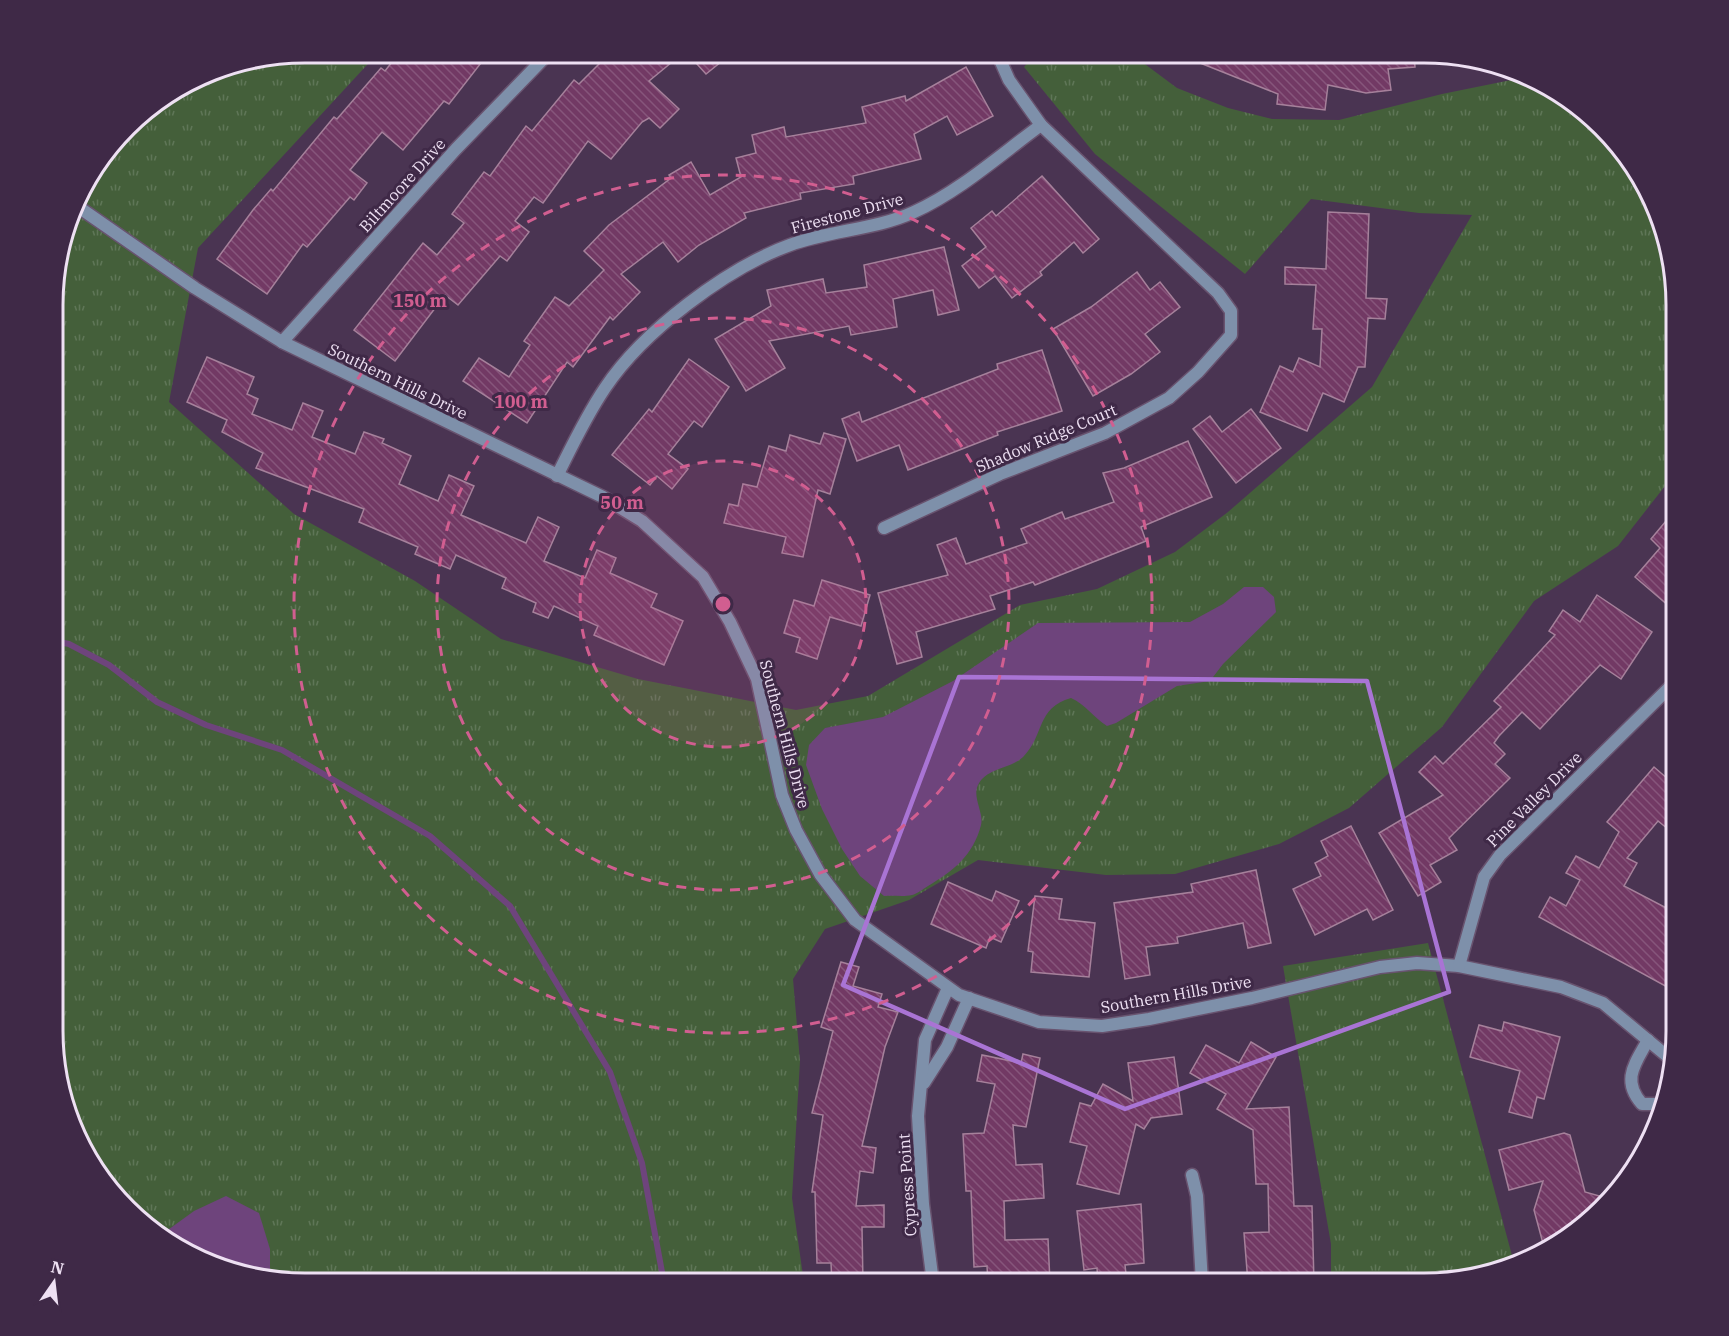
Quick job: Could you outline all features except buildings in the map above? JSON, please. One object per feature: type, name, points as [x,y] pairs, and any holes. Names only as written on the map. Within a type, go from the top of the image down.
[{"type":"street","name":"Biltmoore Drive","points":[[282,342],[456,149],[539,63]]},
{"type":"street","name":"Shadow Ridge Court","points":[[884,528],[1000,474],[1105,433],[1161,403],[1198,372],[1231,335],[1231,311],[1218,293],[1041,125],[1009,80],[1001,63]]},
{"type":"street","name":"Firestone Drive","points":[[557,476],[584,422],[607,385],[645,343],[688,303],[724,278],[790,245],[890,222],[914,212],[949,193],[1041,125]]},
{"type":"street","name":"Southern Hills Drive","points":[[82,210],[195,288],[282,342],[603,497],[642,521],[703,577],[730,621],[757,679],[782,795],[796,830],[820,874],[855,921],[948,988],[969,998],[1039,1022],[1102,1026],[1252,999],[1380,967],[1417,963],[1459,966],[1561,987],[1603,1003],[1665,1054]]},
{"type":"street","name":"Pine Valley Drive","points":[[1459,966],[1484,878],[1500,855],[1666,691]]},
{"type":"street","name":"Cypress Point","points":[[932,1273],[923,1204],[918,1116],[926,1040],[948,988]]},
{"type":"street","name":"Cypress Point","points":[[923,1084],[947,1047],[969,998]]},
{"type":"street","points":[[1648,1040],[1632,1068],[1630,1081],[1634,1094],[1642,1104],[1655,1104]]},
{"type":"street","points":[[1192,1175],[1197,1196],[1201,1273]]},
{"type":"highlighted area","points":[[959,677],[1367,681],[1449,992],[1125,1109],[843,985]]},
{"type":"green space","points":[[369,63],[198,248],[169,402],[294,514],[415,581],[501,639],[638,679],[796,710],[868,696],[1020,605],[1097,589],[1175,552],[1228,512],[1372,387],[1472,215],[1419,213],[1311,199],[1245,274],[1095,154],[1024,67],[1027,63],[1143,63],[1177,88],[1228,108],[1272,119],[1339,120],[1442,94],[1513,80],[1545,95],[1571,113],[1606,145],[1634,184],[1648,212],[1658,242],[1664,273],[1666,305],[1666,485],[1618,546],[1534,601],[1442,727],[1349,808],[1279,844],[1175,874],[1106,875],[978,860],[909,900],[825,929],[793,979],[800,1061],[792,1198],[803,1273],[305,1273],[273,1271],[242,1265],[212,1255],[184,1241],[145,1213],[123,1191],[95,1152],[81,1124],[71,1094],[65,1063],[63,1031],[63,305],[65,273],[71,242],[81,212],[95,184],[113,158],[145,123],[184,95],[212,81],[242,71],[273,65]]},
{"type":"green space","points":[[1428,943],[1512,1257],[1487,1265],[1456,1271],[1331,1273],[1331,1244],[1283,966]]},
{"type":"shaded area","points":[[1244,587],[1263,587],[1274,597],[1276,612],[1223,664],[1210,681],[1177,686],[1116,723],[1107,726],[1071,698],[1060,702],[1046,715],[1031,748],[1024,756],[993,771],[978,785],[976,795],[981,825],[973,846],[961,862],[918,893],[909,896],[884,896],[860,876],[842,849],[822,809],[806,765],[809,745],[825,728],[883,717],[953,681],[1038,623],[1190,622],[1223,604]]},
{"type":"shaded area","points":[[226,1196],[259,1213],[270,1249],[270,1270],[242,1265],[212,1255],[168,1230],[194,1211]]},
{"type":"waterway","points":[[63,643],[109,665],[157,702],[206,725],[282,750],[430,836],[510,906],[610,1072],[642,1163],[662,1273]]}]
